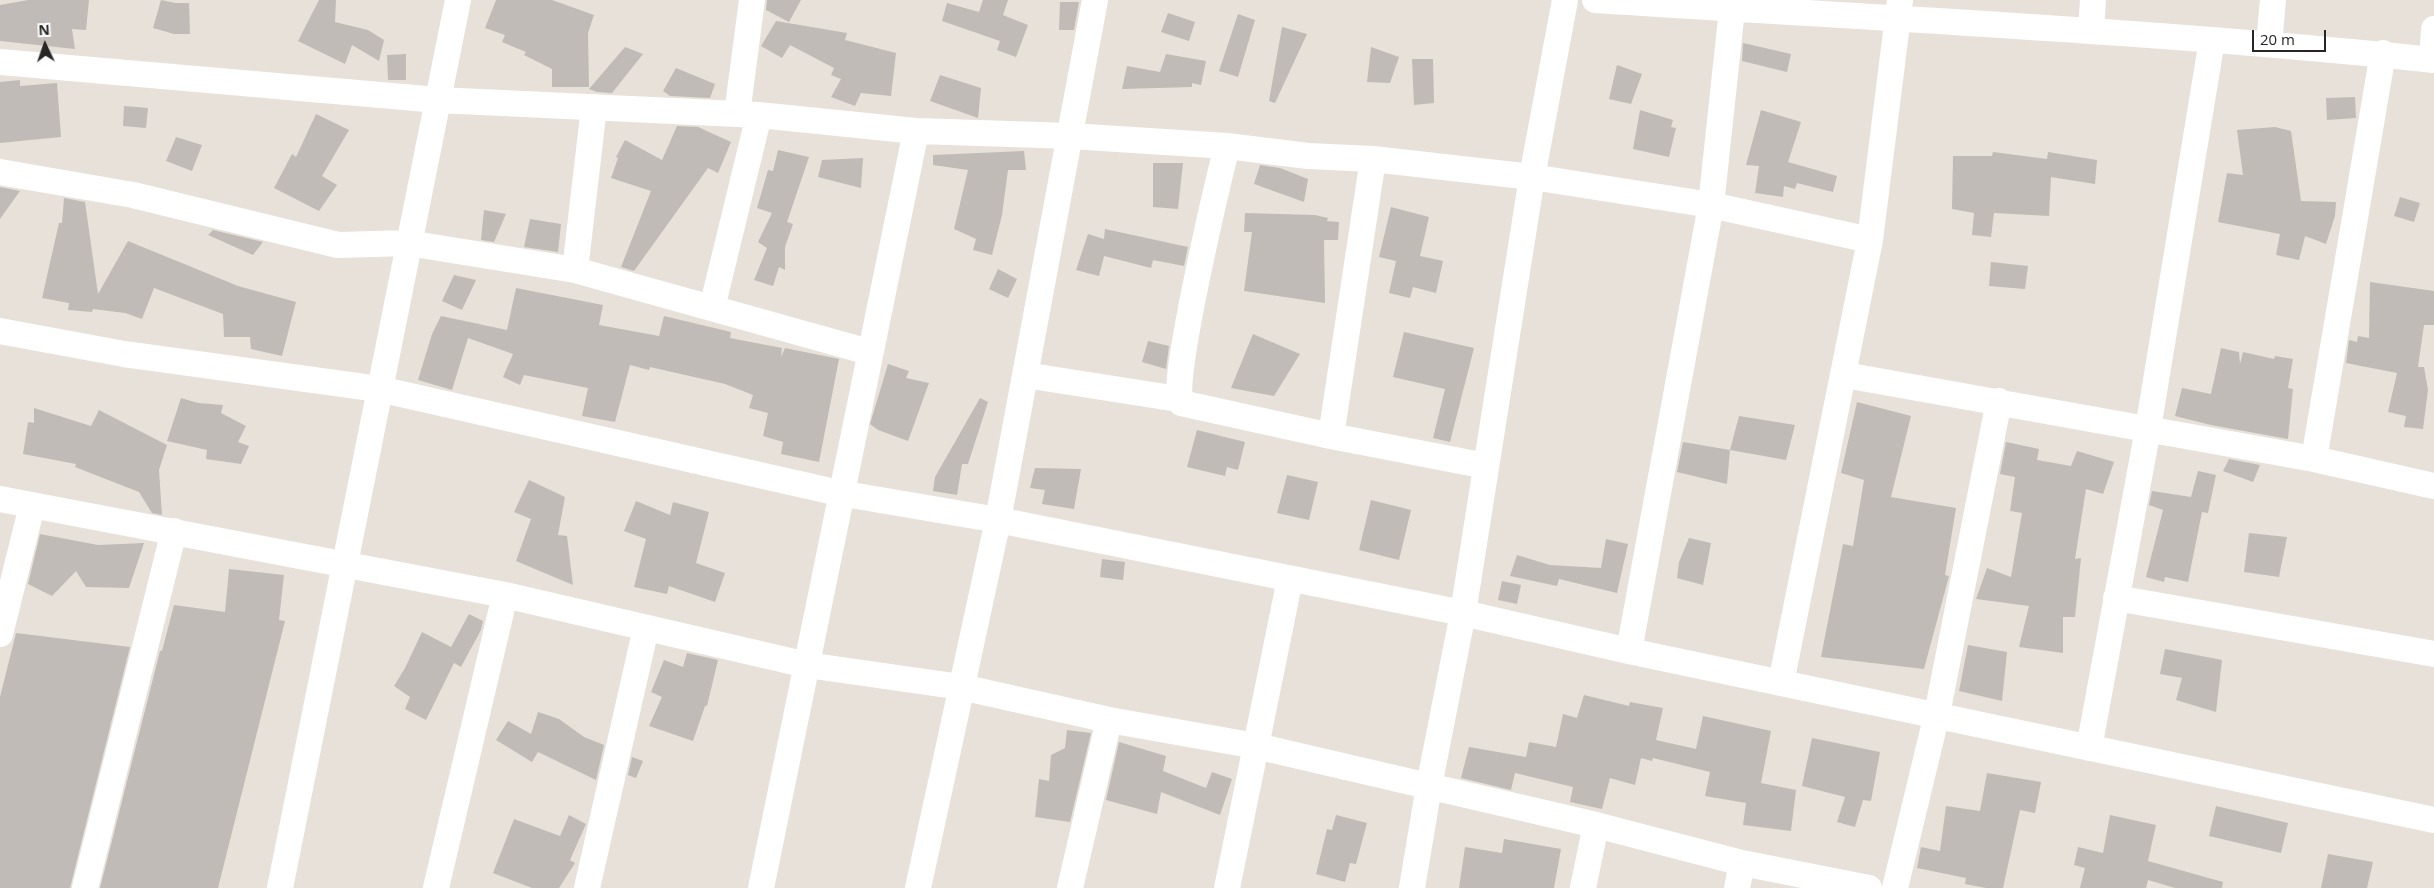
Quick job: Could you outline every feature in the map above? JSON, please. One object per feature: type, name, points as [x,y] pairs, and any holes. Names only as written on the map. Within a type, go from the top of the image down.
[{"type":"street","points":[[280,888],[458,0]]},
{"type":"street","points":[[712,308],[748,114],[752,0]]},
{"type":"street","points":[[918,888],[998,520],[1095,0]]},
{"type":"street","points":[[1412,888],[1429,786],[1463,613],[1532,177],[1564,0]]},
{"type":"street","points":[[1595,0],[1899,10],[2091,30],[2269,44],[2433,60],[2434,29]]},
{"type":"street","points":[[2091,30],[2093,0]]},
{"type":"street","points":[[2269,44],[2273,0]]},
{"type":"street","points":[[1629,651],[1711,205],[1733,4]]},
{"type":"street","points":[[1781,683],[1845,375],[1870,240],[1899,10]]},
{"type":"street","points":[[2089,748],[2148,429],[2212,40]]},
{"type":"street","points":[[2314,459],[2383,54]]},
{"type":"street","points":[[0,62],[438,100],[748,114],[916,131],[1070,136],[1227,146],[1308,156],[1373,159],[1532,177],[1711,205],[1870,240]]},
{"type":"street","points":[[575,270],[594,107]]},
{"type":"street","points":[[761,888],[807,665],[839,493],[916,131]]},
{"type":"street","points":[[1178,400],[1205,234],[1227,146]]},
{"type":"street","points":[[1331,436],[1373,159]]},
{"type":"street","points":[[0,172],[133,195],[338,245],[408,242],[575,270],[869,352]]},
{"type":"street","points":[[0,331],[124,354],[379,389],[839,493],[998,520],[1463,613],[1629,651],[1937,714],[2089,748],[2434,820]]},
{"type":"street","points":[[1025,375],[1178,400],[1181,403],[1331,436],[1486,466]]},
{"type":"street","points":[[1845,375],[2314,459],[2434,486]]},
{"type":"street","points":[[1895,888],[1937,714],[2000,402]]},
{"type":"street","points":[[0,499],[504,595],[807,665],[961,687],[1108,720],[1256,746],[1596,825],[1742,863],[1869,888]]},
{"type":"street","points":[[0,634],[32,506]]},
{"type":"street","points":[[85,888],[174,531]]},
{"type":"street","points":[[1227,888],[1290,579]]},
{"type":"street","points":[[436,888],[504,595]]},
{"type":"street","points":[[2116,598],[2434,654]]},
{"type":"street","points":[[588,888],[646,628]]},
{"type":"street","points":[[1070,888],[1108,720]]},
{"type":"street","points":[[1584,888],[1596,825]]},
{"type":"street","points":[[1737,888],[1742,863]]},
{"type":"building","points":[[28,0],[89,0],[86,30],[72,29],[75,49],[0,41],[0,5]]},
{"type":"building","points":[[161,0],[189,3],[190,34],[174,34],[153,28]]},
{"type":"building","points":[[319,0],[336,0],[335,22],[368,30],[384,40],[379,61],[352,45],[345,64],[298,41]]},
{"type":"building","points":[[496,0],[552,0],[594,15],[588,33],[589,87],[552,87],[552,69],[524,55],[526,52],[502,42],[505,35],[485,28]]},
{"type":"building","points":[[767,0],[801,0],[789,22],[766,10]]},
{"type":"building","points":[[983,0],[1008,0],[1003,15],[1028,25],[1016,57],[997,50],[1000,41],[942,21],[947,3],[979,12]]},
{"type":"building","points":[[1060,2],[1079,2],[1074,30],[1059,30]]},
{"type":"building","points":[[1168,13],[1195,22],[1189,41],[1161,32]]},
{"type":"building","points":[[1238,14],[1255,20],[1238,77],[1219,71]]},
{"type":"building","points":[[776,21],[847,33],[845,40],[896,53],[891,96],[861,93],[855,106],[831,97],[841,79],[831,75],[834,68],[790,45],[782,58],[761,46]]},
{"type":"building","points":[[1282,27],[1307,34],[1275,103],[1269,101]]},
{"type":"building","points":[[1743,43],[1791,54],[1787,72],[1742,61]]},
{"type":"building","points":[[625,47],[643,54],[612,93],[597,92],[589,89]]},
{"type":"building","points":[[1371,47],[1399,57],[1390,83],[1367,82]]},
{"type":"building","points":[[406,54],[406,80],[388,80],[387,55]]},
{"type":"building","points":[[1166,54],[1206,61],[1201,85],[1192,83],[1192,87],[1122,89],[1127,66],[1160,72]]},
{"type":"building","points":[[1412,59],[1433,59],[1434,103],[1414,105]]},
{"type":"building","points":[[1617,65],[1642,74],[1631,104],[1609,99]]},
{"type":"building","points":[[676,68],[715,84],[710,98],[670,96],[663,91]]},
{"type":"building","points":[[940,75],[981,88],[978,118],[930,101]]},
{"type":"building","points":[[20,80],[20,86],[57,83],[61,137],[0,143],[0,82]]},
{"type":"building","points":[[2355,97],[2356,118],[2327,120],[2326,98]]},
{"type":"building","points":[[124,106],[148,108],[146,128],[123,126]]},
{"type":"building","points":[[1640,110],[1673,120],[1671,127],[1676,128],[1669,157],[1633,149]]},
{"type":"building","points":[[1761,110],[1801,122],[1788,162],[1837,176],[1833,192],[1797,183],[1795,189],[1784,186],[1783,197],[1755,193],[1759,166],[1746,165]]},
{"type":"building","points":[[316,114],[349,130],[322,176],[337,185],[319,211],[274,188],[292,154],[296,157]]},
{"type":"building","points":[[677,126],[698,127],[731,142],[718,173],[708,168],[634,271],[621,267],[651,191],[611,178],[618,158],[616,157],[625,140],[662,160]]},
{"type":"building","points":[[2275,127],[2291,131],[2301,201],[2336,202],[2335,216],[2326,244],[2305,236],[2299,260],[2276,255],[2280,234],[2218,222],[2227,173],[2243,175],[2237,130]]},
{"type":"building","points":[[176,137],[202,145],[192,171],[166,161]]},
{"type":"building","points":[[778,150],[809,157],[787,222],[793,224],[785,247],[785,270],[779,267],[773,286],[754,280],[767,248],[758,242],[772,213],[757,208],[768,170],[773,171]]},
{"type":"building","points":[[1024,151],[1026,170],[1008,170],[1002,215],[992,255],[973,250],[976,239],[954,229],[968,170],[933,165],[933,155]]},
{"type":"building","points":[[1993,152],[2047,159],[2048,152],[2097,160],[2095,184],[2051,177],[2049,216],[1994,213],[1991,237],[1972,235],[1974,213],[1952,209],[1953,156],[1992,156]]},
{"type":"building","points":[[863,158],[861,188],[818,177],[822,160]]},
{"type":"building","points":[[1153,163],[1183,163],[1178,209],[1153,207]]},
{"type":"building","points":[[1260,165],[1280,168],[1308,179],[1304,202],[1254,184]]},
{"type":"building","points":[[0,187],[20,191],[0,219]]},
{"type":"building","points":[[2400,197],[2420,203],[2414,222],[2394,216]]},
{"type":"building","points":[[64,198],[85,202],[98,294],[128,241],[238,286],[296,302],[282,356],[251,349],[250,337],[224,337],[223,314],[154,288],[142,319],[125,313],[93,309],[92,312],[68,310],[69,303],[42,298],[59,223],[62,223]]},
{"type":"building","points":[[1391,207],[1429,217],[1420,256],[1443,261],[1436,293],[1413,287],[1410,298],[1389,293],[1396,261],[1379,257]]},
{"type":"building","points":[[484,210],[506,214],[494,242],[481,240]]},
{"type":"building","points":[[1245,213],[1315,215],[1328,218],[1327,221],[1339,222],[1338,240],[1324,240],[1325,303],[1244,291],[1252,232],[1244,232]]},
{"type":"building","points":[[530,219],[561,224],[558,252],[524,247]]},
{"type":"building","points":[[1105,229],[1188,247],[1184,266],[1153,260],[1151,268],[1104,256],[1099,276],[1076,270],[1088,234],[1104,239]]},
{"type":"building","points":[[213,230],[263,242],[253,255],[208,235]]},
{"type":"building","points":[[1991,262],[2028,266],[2025,289],[1989,286]]},
{"type":"building","points":[[998,269],[1017,279],[1008,298],[989,289]]},
{"type":"building","points":[[454,275],[476,280],[462,310],[442,301]]},
{"type":"building","points":[[2370,282],[2434,291],[2434,325],[2424,325],[2418,367],[2424,367],[2428,390],[2423,429],[2404,427],[2406,416],[2388,412],[2397,373],[2346,363],[2349,340],[2357,342],[2358,336],[2369,338]]},
{"type":"building","points":[[516,288],[603,305],[599,325],[659,336],[664,316],[731,332],[730,338],[782,348],[781,357],[785,348],[839,359],[819,462],[781,454],[783,442],[763,436],[768,413],[749,408],[753,395],[725,384],[650,367],[649,370],[630,365],[615,422],[582,416],[588,388],[524,375],[520,385],[503,377],[513,354],[468,338],[452,390],[418,380],[432,334],[441,316],[507,330]]},
{"type":"building","points":[[1404,332],[1474,348],[1450,442],[1433,438],[1445,389],[1393,377]]},
{"type":"building","points":[[1253,334],[1300,354],[1274,396],[1231,388]]},
{"type":"building","points":[[1148,341],[1169,346],[1166,369],[1142,362]]},
{"type":"building","points":[[2221,348],[2239,352],[2240,364],[2243,352],[2274,359],[2275,356],[2293,359],[2288,388],[2293,389],[2288,439],[2211,425],[2175,416],[2182,388],[2211,394]]},
{"type":"building","points":[[888,364],[909,371],[906,378],[929,383],[908,441],[878,430],[870,424]]},
{"type":"building","points":[[181,398],[198,403],[223,405],[221,413],[246,426],[238,442],[249,446],[241,464],[206,459],[207,450],[167,441]]},
{"type":"building","points":[[980,398],[988,402],[968,464],[962,464],[957,495],[933,491],[935,477]]},
{"type":"building","points":[[1857,402],[1911,416],[1891,497],[1956,508],[1945,575],[1949,576],[1924,669],[1821,657],[1843,544],[1853,546],[1864,480],[1841,473]]},
{"type":"building","points":[[34,408],[91,426],[99,410],[167,445],[159,470],[162,515],[152,513],[139,492],[75,467],[76,464],[23,454],[28,422],[34,423]]},
{"type":"building","points":[[1739,416],[1795,425],[1786,460],[1730,450]]},
{"type":"building","points":[[1197,430],[1245,442],[1238,470],[1227,467],[1225,476],[1187,467]]},
{"type":"building","points":[[1683,442],[1730,450],[1727,484],[1677,472]]},
{"type":"building","points":[[2006,442],[2039,449],[2037,460],[2071,466],[2077,451],[2114,462],[2103,494],[2086,489],[2075,559],[2081,558],[2075,617],[2063,617],[2063,653],[2019,647],[2029,606],[1976,599],[1987,568],[2011,577],[2022,513],[2010,511],[2015,477],[2000,474]]},
{"type":"building","points":[[2229,459],[2260,465],[2253,482],[2223,471]]},
{"type":"building","points":[[1035,468],[1081,469],[1074,509],[1042,504],[1045,490],[1030,488]]},
{"type":"building","points":[[2198,471],[2216,475],[2208,513],[2202,512],[2188,582],[2165,577],[2164,582],[2146,577],[2163,510],[2149,505],[2152,491],[2191,497]]},
{"type":"building","points":[[1287,475],[1318,482],[1309,520],[1277,513]]},
{"type":"building","points":[[529,480],[565,497],[558,535],[567,536],[573,585],[516,561],[531,519],[514,512]]},
{"type":"building","points":[[1371,500],[1411,510],[1399,560],[1359,550]]},
{"type":"building","points":[[636,501],[670,515],[673,502],[709,512],[696,563],[725,573],[715,602],[669,586],[667,594],[634,587],[646,539],[624,531]]},
{"type":"building","points":[[2249,533],[2287,537],[2279,577],[2244,572]]},
{"type":"building","points":[[40,534],[98,545],[144,543],[129,588],[86,587],[76,571],[52,596],[28,584]]},
{"type":"building","points":[[1689,538],[1711,543],[1703,585],[1677,578],[1679,562]]},
{"type":"building","points":[[1606,539],[1628,544],[1617,593],[1559,579],[1557,586],[1510,576],[1517,555],[1550,565],[1601,568]]},
{"type":"building","points":[[1102,559],[1125,562],[1123,580],[1100,577]]},
{"type":"building","points":[[229,569],[284,575],[279,620],[285,621],[218,888],[100,888],[160,651],[162,651],[174,605],[225,612]]},
{"type":"building","points":[[1502,581],[1521,585],[1517,604],[1498,600]]},
{"type":"building","points":[[469,614],[483,621],[481,630],[461,667],[454,663],[426,720],[405,709],[410,697],[394,686],[422,632],[451,647]]},
{"type":"building","points":[[16,633],[130,647],[70,888],[0,888],[0,697]]},
{"type":"building","points":[[1968,645],[2007,652],[2002,701],[1959,691]]},
{"type":"building","points":[[2165,649],[2222,660],[2216,712],[2176,700],[2182,678],[2160,674]]},
{"type":"building","points":[[687,653],[718,660],[707,706],[705,706],[693,741],[649,726],[662,697],[651,692],[664,660],[683,667]]},
{"type":"building","points":[[1584,695],[1629,706],[1630,702],[1663,708],[1656,740],[1696,749],[1703,716],[1771,731],[1761,783],[1796,790],[1791,831],[1743,825],[1746,803],[1705,796],[1710,772],[1653,758],[1652,761],[1641,758],[1635,785],[1610,778],[1602,809],[1570,802],[1573,787],[1515,773],[1511,790],[1461,778],[1469,747],[1526,757],[1529,742],[1556,747],[1563,714],[1577,718]]},
{"type":"building","points":[[538,712],[559,719],[584,737],[604,745],[596,780],[538,752],[532,762],[496,740],[508,721],[531,734]]},
{"type":"building","points":[[1067,730],[1091,733],[1070,822],[1035,817],[1039,779],[1049,781],[1051,755],[1065,748]]},
{"type":"building","points":[[1812,738],[1880,752],[1871,801],[1863,800],[1855,827],[1837,822],[1845,797],[1802,786]]},
{"type":"building","points":[[1119,742],[1166,756],[1163,771],[1206,788],[1212,772],[1232,779],[1220,815],[1161,792],[1157,814],[1106,800]]},
{"type":"building","points":[[632,757],[643,761],[636,778],[628,775]]},
{"type":"building","points":[[1987,773],[2041,782],[2035,813],[2020,810],[2003,888],[1986,888],[1965,884],[1966,878],[1917,868],[1921,847],[1940,851],[1946,806],[1980,811]]},
{"type":"building","points":[[2216,806],[2288,823],[2281,853],[2209,836]]},
{"type":"building","points":[[569,815],[586,824],[570,860],[575,863],[559,888],[532,888],[493,873],[514,819],[560,836]]},
{"type":"building","points":[[1336,815],[1367,823],[1356,864],[1350,863],[1345,882],[1316,874],[1327,829],[1332,830]]},
{"type":"building","points":[[2110,815],[2156,825],[2148,861],[2223,882],[2222,888],[2175,888],[2148,880],[2146,888],[2080,888],[2085,868],[2074,865],[2078,847],[2103,853]]},
{"type":"building","points":[[1504,839],[1561,849],[1554,888],[1459,888],[1465,847],[1502,853]]},
{"type":"building","points":[[2328,854],[2373,862],[2367,888],[2321,888]]}]
